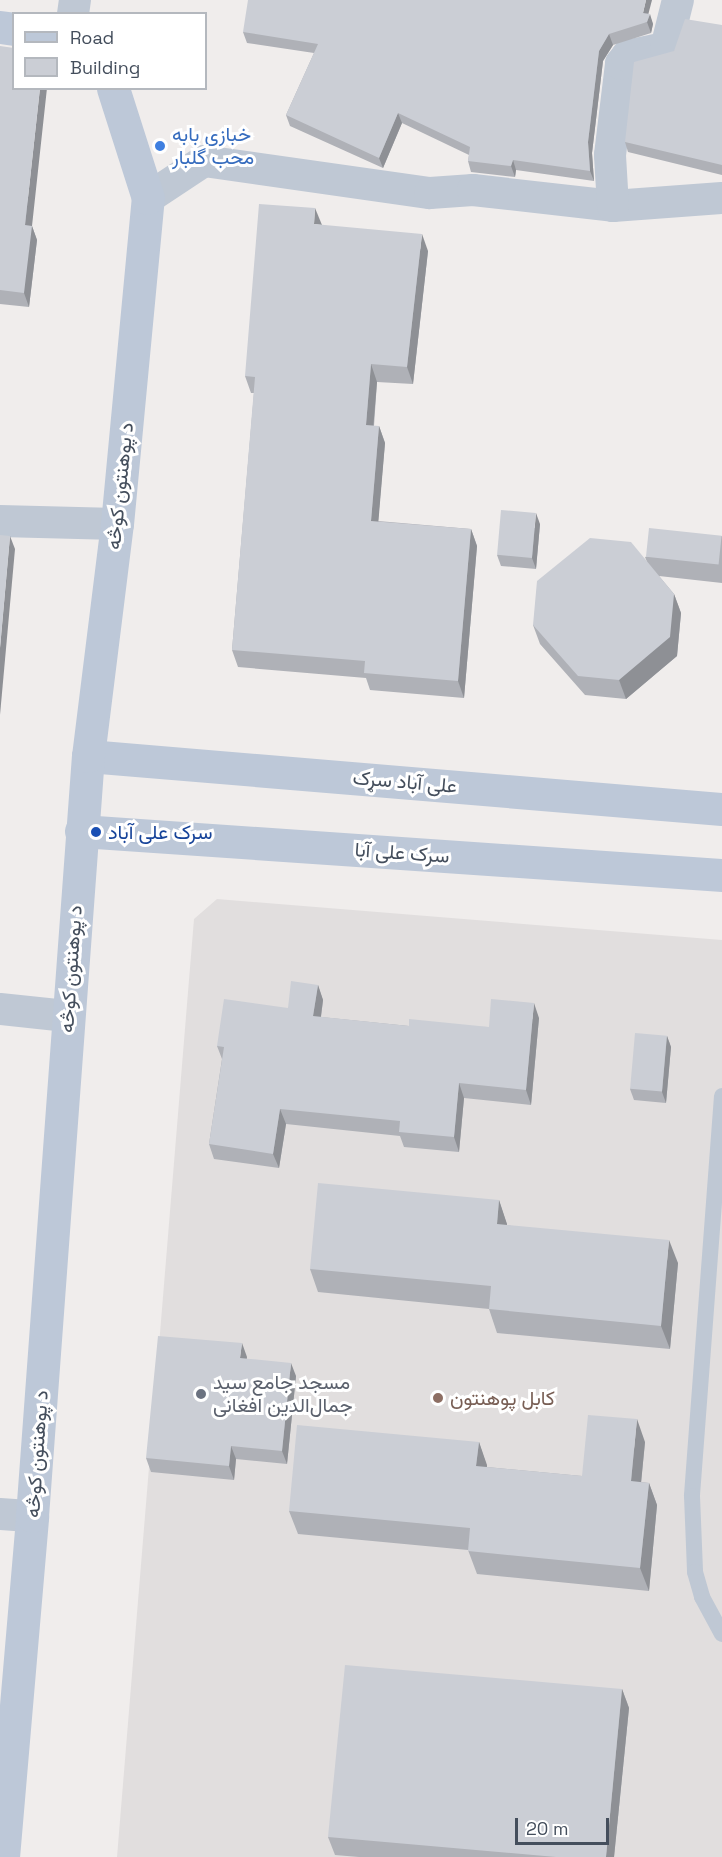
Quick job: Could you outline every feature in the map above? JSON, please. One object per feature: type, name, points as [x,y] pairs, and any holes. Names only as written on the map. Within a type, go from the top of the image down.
[{"type":"street","points":[[613,206],[610,155],[621,64],[627,56],[666,48],[678,0]]},
{"type":"street","name":"د پوهنتون کوڅه","points":[[3,1857],[32,1516],[87,756],[117,524],[148,198],[114,90]]},
{"type":"street","points":[[148,198],[204,161],[430,193],[473,190],[613,206],[722,198]]},
{"type":"street","points":[[0,521],[117,524]]},
{"type":"street","name":"علی آباد سړک","points":[[87,756],[722,808]]},
{"type":"street","name":"سرک علی آبا","points":[[81,831],[722,875]]},
{"type":"street","points":[[0,1010],[68,1016]]},
{"type":"street","points":[[0,1514],[32,1516]]},
{"type":"lane","points":[[722,1096],[692,1496],[695,1572],[702,1597],[722,1634]]},
{"type":"shaded area","name":"کابل پوهنتون","points":[[217,899],[722,940],[722,1857],[117,1857],[194,919]]},
{"type":"building","points":[[248,0],[646,0],[643,13],[650,14],[647,22],[609,34],[599,51],[588,142],[590,171],[513,160],[511,166],[468,161],[470,147],[398,113],[379,158],[286,115],[318,44],[243,32]]},
{"type":"building","points":[[685,19],[722,25],[722,165],[625,142],[634,62],[674,51]]},
{"type":"building","points":[[0,46],[12,48],[12,90],[40,90],[25,225],[32,226],[24,293],[0,290]]},
{"type":"building","points":[[259,204],[315,208],[314,224],[422,234],[407,367],[371,364],[366,425],[379,426],[371,521],[471,529],[458,681],[364,673],[365,661],[232,650],[255,377],[245,376]]},
{"type":"building","points":[[501,510],[536,513],[532,558],[497,555]]},
{"type":"building","points":[[649,528],[722,536],[719,564],[646,557]]},
{"type":"building","points":[[0,535],[10,536],[0,648]]},
{"type":"building","points":[[590,538],[631,542],[674,594],[670,637],[619,680],[578,676],[533,625],[537,581]]},
{"type":"building","points":[[291,981],[318,985],[313,1016],[409,1026],[409,1019],[489,1027],[491,999],[534,1003],[526,1090],[459,1083],[454,1137],[399,1132],[400,1121],[280,1109],[273,1154],[209,1144],[224,1047],[217,1046],[224,999],[288,1008]]},
{"type":"building","points":[[635,1033],[667,1036],[662,1092],[630,1089]]},
{"type":"building","points":[[318,1183],[499,1200],[497,1224],[669,1240],[661,1326],[489,1309],[491,1286],[310,1269]]},
{"type":"building","points":[[158,1336],[242,1343],[240,1358],[291,1363],[282,1451],[231,1446],[229,1466],[146,1458]]},
{"type":"building","points":[[588,1415],[637,1419],[631,1481],[649,1483],[640,1568],[468,1551],[470,1528],[289,1511],[297,1425],[479,1442],[476,1466],[582,1476]]},
{"type":"building","points":[[345,1665],[622,1689],[606,1857],[556,1857],[328,1837]]},
{"type":"place","name":"خبازی بابه محب گلبار","points":[[160,146]]},
{"type":"place","name":"سرک علی آباد","points":[[96,832]]},
{"type":"place","name":"مسجد جامع سید جمال‌الدین افغانی","points":[[201,1394]]},
{"type":"place","name":"کابل پوهنتون","points":[[438,1398]]}]
